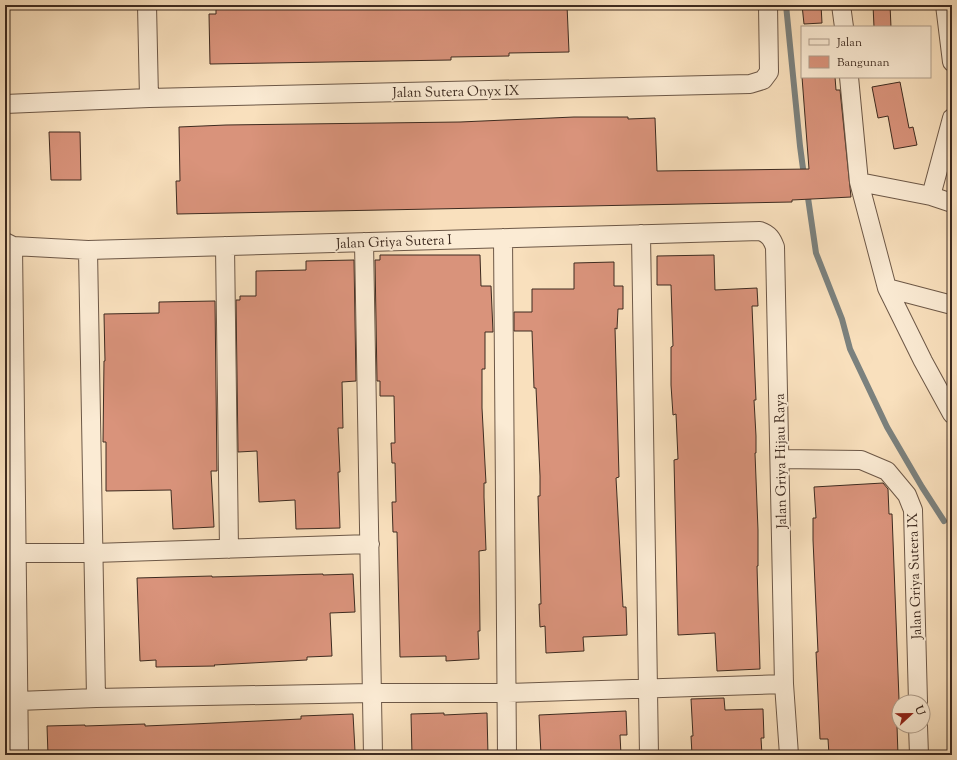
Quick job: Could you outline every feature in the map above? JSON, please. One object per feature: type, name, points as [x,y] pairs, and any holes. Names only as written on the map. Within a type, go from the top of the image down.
[{"type":"street","points":[[147,5],[149,98]]},
{"type":"street","name":"Jalan Sutera Onyx IX","points":[[5,104],[149,98],[750,84],[763,80],[769,72],[768,5]]},
{"type":"street","points":[[842,5],[844,26]]},
{"type":"street","points":[[945,5],[952,62]]},
{"type":"street","points":[[849,78],[859,182],[886,288],[923,361],[951,411]]},
{"type":"street","points":[[931,196],[952,118]]},
{"type":"street","points":[[859,182],[931,196],[952,203]]},
{"type":"street","name":"Jalan Griya Sutera I","points":[[9,244],[88,250],[760,231],[767,233],[772,239]]},
{"type":"street","points":[[641,234],[649,755]]},
{"type":"street","points":[[503,238],[507,755]]},
{"type":"street","name":"Jalan Griya Hijau Raya","points":[[772,239],[775,247],[784,684]]},
{"type":"street","points":[[364,242],[373,755]]},
{"type":"street","points":[[9,244],[11,527],[17,553],[19,755]]},
{"type":"street","points":[[225,246],[229,549]]},
{"type":"street","points":[[88,250],[96,698]]},
{"type":"street","points":[[886,288],[952,305]]},
{"type":"street","name":"Jalan Griya Sutera IX","points":[[780,459],[861,460],[887,471],[907,495],[913,510],[918,694]]},
{"type":"street","points":[[17,553],[94,553],[370,544]]},
{"type":"street","points":[[18,701],[96,698],[372,693],[507,693],[784,684],[789,755]]},
{"type":"street","points":[[918,734],[919,755]]},
{"type":"building","points":[[216,5],[567,5],[569,52],[509,53],[509,56],[451,57],[451,60],[210,64],[209,14],[216,14]]},
{"type":"building","points":[[802,5],[821,5],[822,23],[804,24]]},
{"type":"building","points":[[873,5],[890,5],[891,26],[874,26]]},
{"type":"building","points":[[802,78],[835,78],[836,90],[840,90],[851,197],[792,200],[792,202],[177,214],[176,181],[180,181],[179,127],[460,122],[574,117],[628,117],[628,119],[655,118],[657,171],[809,169]]},
{"type":"building","points":[[900,82],[909,128],[913,127],[917,145],[894,149],[888,116],[878,118],[872,87]]},
{"type":"building","points":[[49,132],[80,132],[81,180],[51,180]]},
{"type":"building","points":[[380,255],[480,255],[481,286],[491,286],[493,332],[485,332],[485,369],[482,369],[482,408],[486,483],[484,483],[484,497],[486,550],[479,551],[479,659],[446,661],[446,656],[400,657],[397,532],[393,532],[392,502],[396,502],[395,463],[392,463],[391,443],[395,443],[394,396],[380,396],[380,381],[377,381],[375,260],[380,260]]},
{"type":"building","points":[[714,255],[715,290],[757,288],[758,306],[752,306],[756,400],[754,400],[760,669],[717,671],[715,633],[678,635],[674,460],[678,459],[676,414],[673,415],[671,385],[671,347],[673,346],[671,285],[657,285],[657,256]]},
{"type":"building","points":[[354,260],[356,381],[342,382],[343,428],[338,428],[340,528],[296,529],[295,500],[259,502],[257,451],[238,452],[236,300],[240,300],[240,296],[256,296],[256,271],[306,270],[306,261]]},
{"type":"building","points":[[614,262],[614,286],[623,286],[623,309],[618,309],[617,329],[615,328],[619,477],[616,478],[623,607],[626,607],[627,635],[583,637],[584,651],[546,653],[545,626],[540,627],[539,604],[541,604],[538,496],[540,496],[540,476],[532,331],[514,331],[514,312],[532,312],[532,289],[574,289],[574,263]]},
{"type":"building","points":[[215,301],[217,471],[211,471],[214,527],[173,529],[171,490],[106,491],[106,442],[103,442],[105,361],[104,314],[159,313],[159,302]]},
{"type":"building","points":[[883,483],[888,489],[889,514],[892,514],[899,694],[891,694],[891,734],[897,734],[898,755],[829,755],[828,739],[820,739],[813,540],[813,518],[816,518],[814,487]]},
{"type":"building","points":[[353,574],[355,612],[330,613],[332,656],[307,657],[307,660],[214,665],[215,666],[156,667],[156,660],[140,661],[137,578]]},
{"type":"building","points":[[724,698],[725,710],[763,709],[764,738],[761,738],[762,755],[692,755],[691,736],[693,736],[691,699]]},
{"type":"building","points":[[626,711],[627,735],[620,735],[621,755],[541,755],[539,715]]},
{"type":"building","points":[[444,713],[444,715],[487,713],[488,755],[412,755],[411,714]]},
{"type":"building","points":[[353,714],[355,751],[300,755],[48,755],[47,726],[145,724],[145,726],[301,719],[301,716]]},
{"type":"waterway","points":[[786,5],[804,176]]},
{"type":"waterway","points":[[807,191],[816,253],[842,319],[850,349],[887,427],[944,521]]}]
